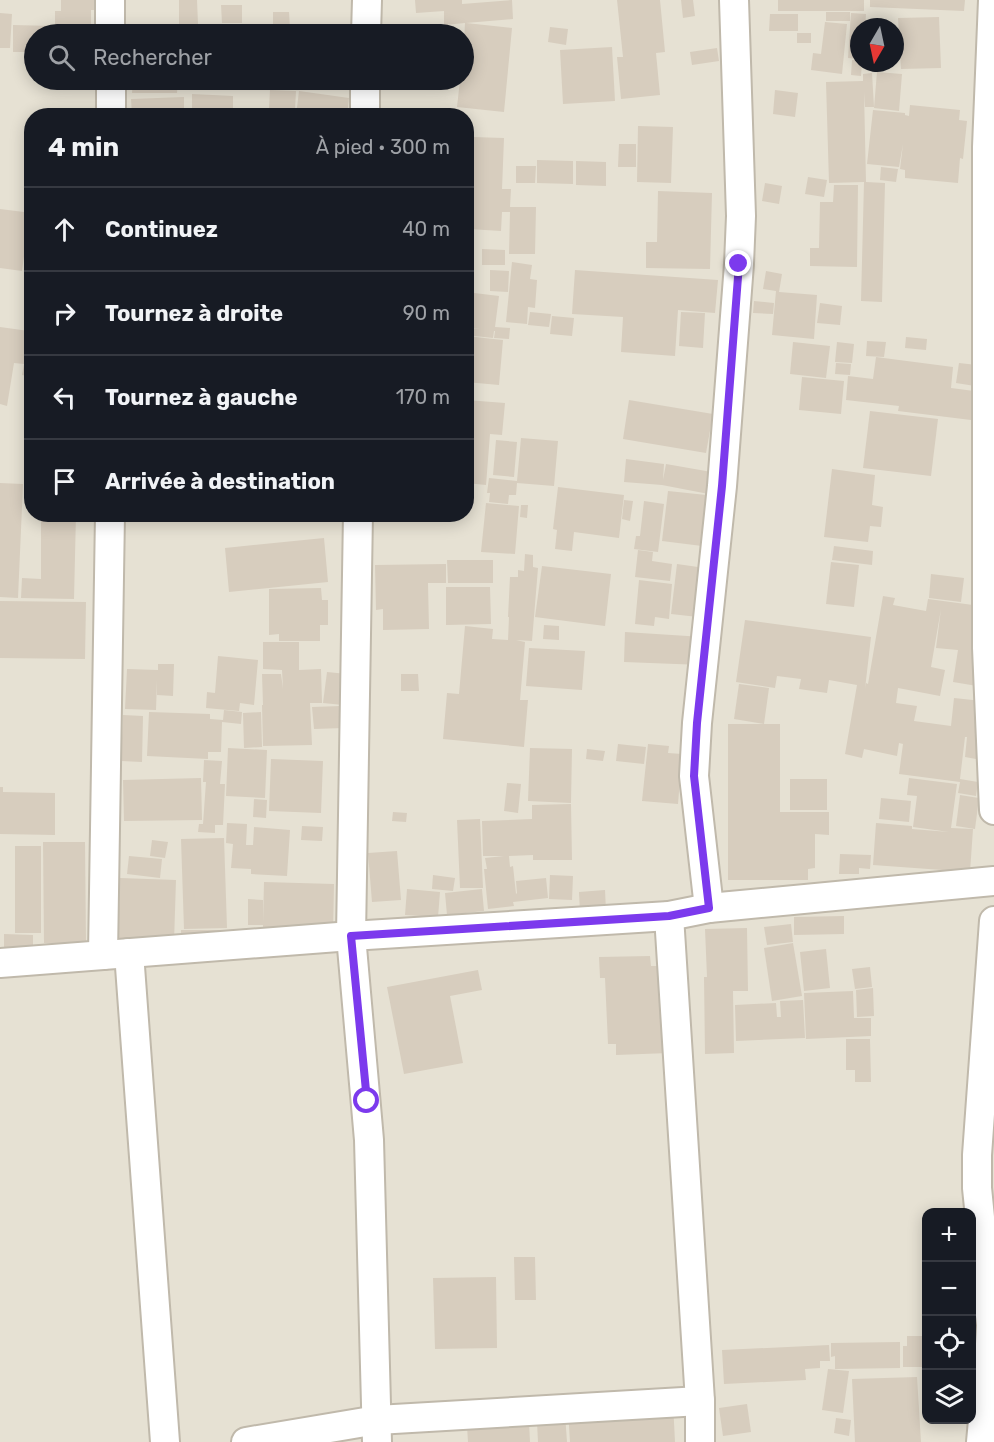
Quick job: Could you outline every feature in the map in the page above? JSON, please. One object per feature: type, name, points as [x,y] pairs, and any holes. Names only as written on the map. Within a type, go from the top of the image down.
[{"type":"street","points":[[110,0],[110,24]]},
{"type":"street","points":[[366,24],[367,0]]},
{"type":"street","points":[[709,908],[694,776],[697,723],[722,486],[739,264],[741,216],[734,0]]},
{"type":"street","points":[[993,0],[987,147],[987,648],[994,810]]},
{"type":"street","points":[[111,90],[111,108]]},
{"type":"street","points":[[365,90],[365,108]]},
{"type":"street","points":[[110,522],[116,954],[165,1442]]},
{"type":"street","points":[[358,522],[351,936],[369,1140],[377,1431]]},
{"type":"street","points":[[0,963],[351,936],[669,916],[709,908],[994,881]]},
{"type":"street","points":[[669,916],[700,1401],[700,1442]]},
{"type":"street","points":[[981,1442],[992,1344],[977,1155],[994,921]]},
{"type":"street","points":[[246,1442],[700,1401]]},
{"type":"shaded area","points":[[0,0],[994,0],[994,1442],[0,1442]]},
{"type":"building","points":[[61,0],[94,0],[91,24],[55,24],[55,11],[61,11]]},
{"type":"building","points":[[179,0],[197,0],[198,24],[179,24]]},
{"type":"building","points":[[415,0],[462,0],[462,4],[512,0],[513,19],[466,23],[512,28],[504,112],[457,107],[459,90],[474,90],[474,24],[444,24],[444,11],[416,13]]},
{"type":"building","points":[[617,0],[660,0],[665,52],[656,53],[660,95],[621,99],[617,57],[623,57]]},
{"type":"building","points":[[681,0],[693,0],[695,16],[683,18]]},
{"type":"building","points":[[778,0],[864,0],[864,11],[778,11]]},
{"type":"building","points":[[870,0],[965,0],[964,11],[870,7]]},
{"type":"building","points":[[221,5],[242,5],[242,23],[222,23]]},
{"type":"building","points":[[273,12],[289,12],[290,24],[273,24]]},
{"type":"building","points":[[826,12],[850,12],[850,21],[826,21]]},
{"type":"building","points":[[0,13],[12,14],[10,48],[0,48]]},
{"type":"building","points":[[851,13],[866,14],[866,18],[851,18]]},
{"type":"building","points":[[770,14],[798,14],[798,31],[769,31]]},
{"type":"building","points":[[939,17],[941,68],[904,69],[904,18],[898,18]]},
{"type":"building","points":[[825,22],[847,24],[842,74],[811,70],[813,53],[821,54]]},
{"type":"building","points":[[13,25],[24,25],[24,52],[13,52]]},
{"type":"building","points":[[550,27],[568,29],[566,45],[548,42]]},
{"type":"building","points":[[850,28],[850,58],[848,58]]},
{"type":"building","points":[[797,33],[811,33],[811,43],[797,43]]},
{"type":"building","points":[[612,47],[615,101],[563,104],[560,50]]},
{"type":"building","points":[[717,48],[719,61],[692,65],[690,52]]},
{"type":"building","points":[[851,72],[861,72],[861,76],[851,75]]},
{"type":"building","points":[[877,72],[902,74],[899,111],[874,108]]},
{"type":"building","points":[[872,73],[874,107],[865,107],[864,92],[866,182],[885,183],[882,302],[861,301],[864,182],[829,183],[826,82],[863,81],[863,74]]},
{"type":"building","points":[[132,90],[177,90],[177,93],[132,93]]},
{"type":"building","points":[[270,90],[296,91],[295,108],[269,108]]},
{"type":"building","points":[[775,90],[798,93],[795,117],[773,114]]},
{"type":"building","points":[[299,91],[349,98],[348,108],[297,108]]},
{"type":"building","points":[[192,94],[233,96],[233,108],[192,108]]},
{"type":"building","points":[[184,97],[184,108],[132,108],[131,99]]},
{"type":"building","points":[[910,105],[960,110],[959,120],[967,121],[958,183],[905,178],[905,170],[900,169],[903,144],[899,167],[867,164],[873,110],[905,113],[909,116]]},
{"type":"building","points":[[638,126],[673,127],[671,183],[637,182]]},
{"type":"building","points":[[474,137],[504,138],[502,189],[511,189],[510,207],[536,207],[535,254],[509,254],[510,212],[502,212],[501,231],[474,229]]},
{"type":"building","points":[[619,144],[636,144],[636,167],[618,167]]},
{"type":"building","points":[[537,160],[573,161],[573,184],[537,183]]},
{"type":"building","points":[[576,161],[606,162],[606,186],[576,185]]},
{"type":"building","points":[[516,166],[536,166],[535,183],[516,183]]},
{"type":"building","points":[[881,167],[898,169],[896,182],[880,180]]},
{"type":"building","points":[[808,177],[827,180],[824,197],[805,194]]},
{"type":"building","points":[[765,183],[782,186],[779,204],[762,201]]},
{"type":"building","points":[[834,185],[858,185],[857,267],[810,266],[810,248],[819,248],[820,202],[833,202]]},
{"type":"building","points":[[658,191],[712,193],[710,269],[646,268],[646,242],[657,242]]},
{"type":"building","points":[[0,209],[24,212],[22,271],[0,268]]},
{"type":"building","points":[[482,249],[505,250],[505,265],[482,265]]},
{"type":"building","points":[[512,262],[532,265],[530,279],[537,280],[535,308],[528,307],[527,324],[506,322]]},
{"type":"building","points":[[490,270],[509,271],[508,292],[490,291]]},
{"type":"building","points":[[575,270],[718,280],[715,313],[678,310],[675,356],[621,352],[623,317],[572,314]]},
{"type":"building","points":[[766,271],[782,274],[779,292],[817,295],[814,339],[772,335],[776,291],[763,289]]},
{"type":"building","points":[[474,293],[499,296],[495,327],[510,328],[509,339],[494,338],[495,331],[493,338],[474,336],[474,329],[480,329],[474,328]]},
{"type":"building","points":[[754,301],[774,303],[773,314],[753,313]]},
{"type":"building","points":[[820,303],[842,306],[840,325],[817,323]]},
{"type":"building","points":[[530,312],[551,314],[549,327],[528,325]]},
{"type":"building","points":[[681,312],[705,313],[703,348],[679,346]]},
{"type":"building","points":[[552,316],[574,318],[572,336],[550,334]]},
{"type":"building","points":[[0,327],[24,330],[24,364],[14,363],[7,406],[0,404]]},
{"type":"building","points":[[474,337],[503,340],[499,385],[474,383]]},
{"type":"building","points":[[906,337],[927,339],[926,350],[905,348]]},
{"type":"building","points":[[867,341],[886,342],[884,357],[866,356]]},
{"type":"building","points":[[793,342],[830,346],[826,378],[790,374]]},
{"type":"building","points":[[837,342],[854,344],[852,363],[835,362]]},
{"type":"building","points":[[876,357],[953,367],[951,388],[974,391],[971,420],[898,411],[899,406],[846,400],[848,376],[873,379]]},
{"type":"building","points":[[836,363],[851,364],[850,375],[835,374]]},
{"type":"building","points":[[959,363],[977,365],[975,386],[956,383]]},
{"type":"building","points":[[802,377],[844,381],[841,414],[799,410]]},
{"type":"building","points":[[629,400],[713,414],[706,453],[623,439]]},
{"type":"building","points":[[474,401],[505,403],[502,435],[490,434],[486,485],[474,484]]},
{"type":"building","points":[[870,411],[938,419],[931,476],[863,468]]},
{"type":"building","points":[[521,438],[558,441],[554,486],[517,483],[516,495],[509,495],[508,504],[489,502],[490,493],[487,493],[489,478],[517,481]]},
{"type":"building","points":[[496,440],[517,442],[514,477],[493,475]]},
{"type":"building","points":[[626,459],[664,464],[663,480],[666,464],[723,474],[719,496],[662,485],[624,482]]},
{"type":"building","points":[[832,469],[875,475],[872,505],[883,507],[881,527],[870,526],[868,542],[824,537]]},
{"type":"building","points":[[0,483],[23,484],[18,598],[0,597]]},
{"type":"building","points":[[558,487],[624,495],[619,538],[574,532],[572,551],[555,549],[557,530],[553,529]]},
{"type":"building","points":[[668,491],[716,496],[710,547],[662,541]]},
{"type":"building","points":[[624,500],[633,501],[630,521],[622,519]]},
{"type":"building","points":[[644,501],[664,504],[658,552],[634,549],[636,536],[640,536]]},
{"type":"building","points":[[486,503],[519,506],[515,554],[481,552]]},
{"type":"building","points":[[521,505],[528,505],[527,518],[520,517]]},
{"type":"building","points":[[41,522],[76,522],[74,599],[21,598],[22,578],[41,579]]},
{"type":"building","points":[[324,538],[328,582],[229,592],[225,548]]},
{"type":"building","points":[[834,546],[873,551],[872,565],[832,560]]},
{"type":"building","points":[[638,550],[653,552],[652,561],[672,564],[670,581],[635,577]]},
{"type":"building","points":[[525,554],[533,555],[533,567],[538,568],[532,641],[516,640],[525,642],[520,700],[528,700],[524,747],[443,739],[447,693],[459,694],[465,626],[493,629],[492,639],[508,640],[510,577],[518,577],[518,570],[524,571]]},
{"type":"building","points":[[447,560],[493,560],[493,583],[448,583]]},
{"type":"building","points":[[831,562],[859,565],[854,607],[826,604]]},
{"type":"building","points":[[446,564],[446,583],[428,583],[429,629],[383,630],[383,609],[376,610],[375,565]]},
{"type":"building","points":[[677,564],[712,569],[707,618],[671,614]]},
{"type":"building","points":[[542,566],[611,574],[605,626],[535,617]]},
{"type":"building","points":[[931,574],[964,578],[961,602],[929,598]]},
{"type":"building","points":[[639,580],[672,584],[669,619],[655,617],[654,626],[635,624]]},
{"type":"building","points":[[446,587],[490,587],[491,624],[446,625]]},
{"type":"building","points":[[321,588],[322,600],[328,600],[328,625],[320,625],[320,641],[279,641],[279,634],[269,635],[269,589]]},
{"type":"building","points":[[883,596],[895,598],[893,605],[926,611],[928,599],[988,607],[977,686],[953,682],[958,650],[936,648],[941,609],[931,667],[945,670],[940,696],[898,688],[896,703],[917,706],[914,721],[951,726],[954,698],[982,701],[976,759],[965,757],[967,737],[965,737],[960,779],[978,782],[976,796],[958,793],[960,782],[899,774],[903,744],[899,743],[897,756],[864,749],[862,758],[845,754],[857,685],[829,680],[827,693],[799,689],[801,679],[777,676],[775,688],[736,682],[745,620],[871,637],[865,689],[866,683],[868,684]]},
{"type":"building","points":[[0,601],[86,602],[85,659],[0,658]]},
{"type":"building","points":[[544,625],[559,626],[559,640],[543,639]]},
{"type":"building","points":[[625,632],[703,637],[702,665],[624,662]]},
{"type":"building","points":[[263,642],[299,642],[299,670],[321,669],[322,703],[310,703],[312,745],[263,746],[262,674],[281,674],[283,689],[282,670],[263,669]]},
{"type":"building","points":[[529,648],[585,651],[582,690],[526,686]]},
{"type":"building","points":[[218,656],[258,660],[254,705],[240,703],[239,711],[206,708],[207,692],[215,693]]},
{"type":"building","points":[[158,664],[174,664],[173,696],[157,695],[157,680],[156,710],[125,709],[127,669],[158,670]]},
{"type":"building","points":[[327,672],[347,674],[343,705],[323,703]]},
{"type":"building","points":[[401,674],[418,674],[419,691],[401,691]]},
{"type":"building","points":[[739,684],[769,688],[764,724],[734,719]]},
{"type":"building","points":[[341,706],[343,728],[314,729],[312,707]]},
{"type":"building","points":[[224,710],[242,712],[241,724],[222,722],[221,752],[208,752],[208,759],[147,756],[149,712],[210,714],[210,719],[223,720]]},
{"type":"building","points":[[261,712],[262,747],[244,748],[243,713]]},
{"type":"building","points":[[123,715],[143,716],[142,762],[121,761]]},
{"type":"building","points":[[728,724],[780,724],[780,812],[829,812],[829,835],[815,834],[815,868],[808,869],[808,880],[728,880]]},
{"type":"building","points":[[618,744],[646,747],[644,764],[616,761]]},
{"type":"building","points":[[648,744],[669,746],[668,753],[682,754],[678,804],[642,801]]},
{"type":"building","points":[[228,748],[267,750],[265,798],[226,796]]},
{"type":"building","points":[[530,748],[572,749],[571,803],[528,801]]},
{"type":"building","points":[[587,749],[605,751],[603,761],[586,759]]},
{"type":"building","points":[[271,759],[323,761],[321,813],[269,811]]},
{"type":"building","points":[[204,760],[222,761],[220,784],[225,784],[223,825],[215,825],[215,833],[198,832],[199,824],[203,824],[206,782],[203,782]]},
{"type":"building","points":[[201,778],[202,820],[124,821],[123,780]]},
{"type":"building","points":[[909,778],[957,784],[951,828],[973,829],[970,872],[873,865],[876,823],[949,832],[913,827],[917,796],[907,795]]},
{"type":"building","points":[[790,779],[827,779],[827,810],[790,810]]},
{"type":"building","points":[[507,783],[521,784],[518,813],[504,811]]},
{"type":"building","points":[[0,787],[3,787],[3,792],[55,793],[55,835],[0,834]]},
{"type":"building","points":[[960,795],[979,798],[975,829],[956,826]]},
{"type":"building","points":[[881,798],[911,801],[909,822],[879,819]]},
{"type":"building","points":[[254,799],[267,800],[266,818],[253,817]]},
{"type":"building","points":[[571,804],[572,860],[533,860],[533,855],[509,856],[510,867],[513,866],[516,894],[516,881],[546,878],[548,898],[513,902],[514,906],[488,909],[485,858],[504,856],[483,856],[482,821],[532,819],[532,805]]},
{"type":"building","points":[[393,812],[407,813],[406,822],[392,821]]},
{"type":"building","points":[[480,819],[483,888],[460,888],[457,820]]},
{"type":"building","points":[[227,823],[247,824],[246,845],[253,845],[254,827],[290,830],[287,876],[251,874],[251,869],[231,868],[233,844],[226,843]]},
{"type":"building","points":[[302,826],[323,827],[322,841],[301,840]]},
{"type":"building","points":[[224,838],[227,928],[184,929],[181,839]]},
{"type":"building","points":[[152,840],[168,842],[165,858],[150,856]]},
{"type":"building","points":[[43,842],[85,842],[86,943],[44,943]]},
{"type":"building","points":[[15,846],[41,846],[41,933],[15,933]]},
{"type":"building","points":[[397,851],[401,900],[372,902],[368,853]]},
{"type":"building","points":[[840,854],[871,855],[870,869],[859,868],[859,874],[839,874]]},
{"type":"building","points":[[129,856],[162,859],[160,878],[127,874]]},
{"type":"building","points":[[433,875],[455,878],[453,891],[432,889]]},
{"type":"building","points":[[550,875],[573,876],[572,900],[549,899]]},
{"type":"building","points":[[120,878],[176,880],[174,942],[118,940]]},
{"type":"building","points":[[264,882],[334,884],[333,934],[263,932],[263,925],[248,925],[248,899],[263,900],[263,923]]},
{"type":"building","points":[[407,889],[440,892],[438,917],[405,915]]},
{"type":"building","points":[[482,889],[484,911],[447,915],[445,893]]},
{"type":"building","points":[[605,890],[606,911],[580,912],[579,892]]},
{"type":"building","points":[[844,916],[844,934],[794,935],[794,917]]},
{"type":"building","points":[[791,924],[793,942],[767,945],[764,927]]},
{"type":"building","points":[[747,928],[748,991],[733,991],[734,1053],[705,1054],[704,977],[707,977],[705,929]]},
{"type":"building","points":[[181,930],[223,930],[224,948],[181,948]]},
{"type":"building","points":[[4,934],[33,935],[33,957],[4,957]]},
{"type":"building","points":[[793,943],[802,996],[772,1001],[764,948]]},
{"type":"building","points":[[826,949],[830,988],[804,991],[800,952]]},
{"type":"building","points":[[650,956],[651,966],[665,966],[669,1053],[616,1055],[616,1044],[608,1044],[605,978],[600,978],[599,957]]},
{"type":"building","points":[[870,967],[872,987],[855,989],[852,969]]},
{"type":"building","points":[[478,970],[482,990],[450,996],[463,1063],[404,1074],[387,987]]},
{"type":"building","points":[[873,988],[874,1016],[857,1017],[856,990]]},
{"type":"building","points":[[853,991],[854,1018],[871,1018],[871,1036],[806,1039],[804,993]]},
{"type":"building","points":[[803,1000],[805,1038],[736,1041],[735,1005],[776,1003],[777,1017],[781,1017],[780,1001]]},
{"type":"building","points":[[846,1039],[870,1039],[871,1082],[855,1082],[855,1070],[846,1070]]},
{"type":"building","points":[[514,1257],[535,1257],[536,1300],[515,1300]]},
{"type":"building","points":[[496,1277],[497,1348],[435,1349],[433,1278]]},
{"type":"building","points":[[907,1336],[922,1336],[922,1367],[903,1367],[903,1346],[907,1346]]},
{"type":"building","points":[[900,1342],[900,1368],[835,1369],[835,1356],[831,1357],[831,1343]]},
{"type":"building","points":[[829,1345],[830,1361],[820,1361],[820,1368],[805,1369],[806,1380],[724,1384],[722,1350]]},
{"type":"building","points":[[828,1369],[849,1371],[843,1413],[822,1410]]},
{"type":"building","points":[[917,1377],[921,1442],[855,1442],[852,1379]]},
{"type":"building","points":[[564,1400],[567,1442],[538,1442],[536,1402]]},
{"type":"building","points":[[673,1403],[675,1442],[570,1442],[568,1409]]},
{"type":"building","points":[[747,1404],[751,1432],[723,1436],[719,1408]]},
{"type":"building","points":[[836,1418],[851,1420],[849,1436],[834,1433]]},
{"type":"building","points":[[529,1422],[530,1442],[468,1442],[467,1426]]},
{"type":"route","points":[[367,1101],[351,936],[669,916],[709,908],[694,776],[697,723],[722,486],[739,264]]}]
